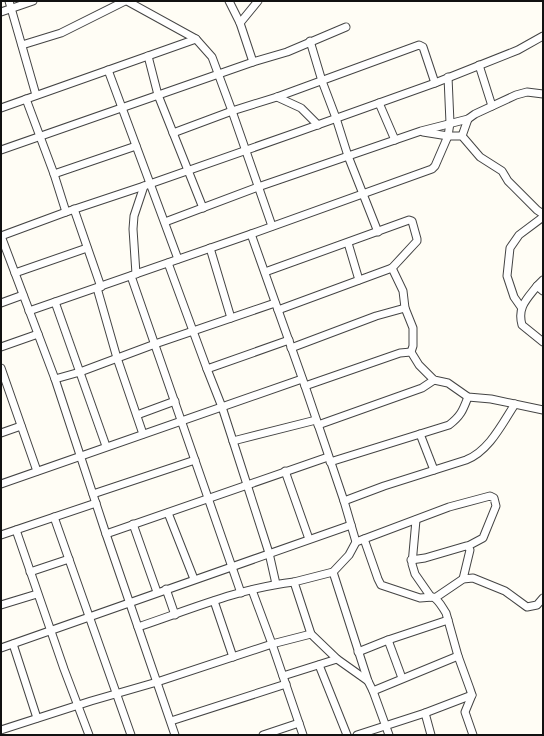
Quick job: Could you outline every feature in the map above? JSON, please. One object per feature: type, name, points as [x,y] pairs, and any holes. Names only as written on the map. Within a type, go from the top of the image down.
[{"type":"street","points":[[1,12],[10,5],[33,1]]},
{"type":"street","points":[[22,45],[61,33],[126,1],[196,39],[212,57],[219,74],[272,226]]},
{"type":"street","points":[[228,1],[240,23],[253,62]]},
{"type":"street","points":[[240,23],[258,1]]},
{"type":"street","points":[[10,5],[36,95]]},
{"type":"street","points":[[1,150],[253,62],[287,52],[346,27]]},
{"type":"street","points":[[175,735],[55,379],[15,273],[3,250],[1,236],[435,83],[518,50],[543,36]]},
{"type":"street","points":[[1,108],[196,39]]},
{"type":"street","points":[[310,41],[348,156],[378,232]]},
{"type":"street","points":[[174,133],[232,110],[277,97],[420,45],[423,47],[435,83]]},
{"type":"street","points":[[148,56],[158,95],[203,208]]},
{"type":"street","points":[[479,65],[492,106]]},
{"type":"street","points":[[108,70],[136,146],[147,185],[165,222],[178,259]]},
{"type":"street","points":[[29,311],[251,234],[434,167],[448,136],[450,123],[448,77]]},
{"type":"street","points":[[165,222],[258,187],[420,131],[468,119],[475,114],[516,95],[528,92],[543,94]]},
{"type":"street","points":[[277,97],[301,108],[318,125]]},
{"type":"street","points":[[26,99],[54,174],[66,212]]},
{"type":"street","points":[[379,103],[395,140]]},
{"type":"street","points":[[462,136],[468,119]]},
{"type":"street","points":[[420,131],[448,136],[462,136],[480,157],[502,171],[508,181],[543,216],[519,236],[510,248],[507,276],[514,297],[521,308],[522,325],[543,342]]},
{"type":"street","points":[[54,174],[136,146]]},
{"type":"street","points":[[147,185],[134,216],[133,275],[155,344],[241,593]]},
{"type":"street","points":[[74,209],[99,287],[117,358],[143,434]]},
{"type":"street","points":[[55,379],[80,372],[231,318],[277,306],[360,280],[392,268],[417,241],[412,221],[409,220],[264,272]]},
{"type":"street","points":[[251,234],[292,348],[344,501],[356,542]]},
{"type":"street","points":[[348,243],[360,280]]},
{"type":"street","points":[[15,273],[87,248]]},
{"type":"street","points":[[210,248],[231,318]]},
{"type":"street","points":[[168,263],[222,407],[270,553],[276,584]]},
{"type":"street","points":[[392,268],[403,291],[405,308],[412,321],[413,346],[411,352]]},
{"type":"street","points":[[521,308],[540,289],[543,280]]},
{"type":"street","points":[[1,303],[23,295]]},
{"type":"street","points":[[55,302],[106,446]]},
{"type":"street","points":[[292,348],[376,316],[405,308]]},
{"type":"street","points":[[1,347],[38,334]]},
{"type":"street","points":[[207,369],[289,340]]},
{"type":"street","points":[[411,352],[419,364],[434,380],[448,384],[468,397],[543,410]]},
{"type":"street","points":[[1,484],[106,446],[222,407],[303,382],[411,352]]},
{"type":"street","points":[[1,368],[4,388],[21,426],[37,471]]},
{"type":"street","points":[[233,442],[317,422],[422,388],[434,380]]},
{"type":"street","points":[[106,534],[285,471],[449,425],[457,419],[468,397]]},
{"type":"street","points":[[137,415],[175,401]]},
{"type":"street","points":[[344,501],[477,455],[492,437],[515,404]]},
{"type":"street","points":[[1,433],[21,426]]},
{"type":"street","points":[[420,434],[434,470]]},
{"type":"street","points":[[93,494],[195,460]]},
{"type":"street","points":[[285,471],[309,539]]},
{"type":"street","points":[[138,627],[241,593],[333,572],[349,555],[356,542],[449,507],[492,496],[496,502],[496,506],[481,539],[468,546],[425,558],[412,560]]},
{"type":"street","points":[[1,535],[96,503]]},
{"type":"street","points":[[168,513],[194,579]]},
{"type":"street","points":[[54,517],[131,735]]},
{"type":"street","points":[[416,520],[412,560],[415,574],[446,613],[458,656],[472,695],[465,712],[473,735]]},
{"type":"street","points":[[133,524],[158,592]]},
{"type":"street","points":[[1,648],[351,525]]},
{"type":"street","points":[[16,530],[64,669],[89,735]]},
{"type":"street","points":[[364,539],[381,585],[420,598],[433,597],[463,579],[473,578],[505,591],[527,607],[537,605],[543,598]]},
{"type":"street","points":[[463,579],[470,550],[468,546]]},
{"type":"street","points":[[30,572],[69,559]]},
{"type":"street","points":[[333,572],[358,652],[389,735]]},
{"type":"street","points":[[294,582],[311,634],[337,659],[368,681]]},
{"type":"street","points":[[166,589],[174,615]]},
{"type":"street","points":[[252,590],[286,684],[302,735]]},
{"type":"street","points":[[2,602],[38,594]]},
{"type":"street","points":[[214,601],[233,657]]},
{"type":"street","points":[[537,605],[543,611]]},
{"type":"street","points":[[358,652],[388,640],[448,620]]},
{"type":"street","points":[[1,730],[78,705],[157,682],[272,644],[311,634]]},
{"type":"street","points":[[388,640],[402,678]]},
{"type":"street","points":[[13,644],[37,718]]},
{"type":"street","points":[[373,691],[458,656]]},
{"type":"street","points":[[283,676],[337,659]]},
{"type":"street","points":[[319,665],[346,735]]},
{"type":"street","points":[[171,721],[286,684]]},
{"type":"street","points":[[357,735],[425,713],[472,695]]},
{"type":"street","points":[[425,713],[431,735]]},
{"type":"street","points":[[262,735],[299,723]]}]
